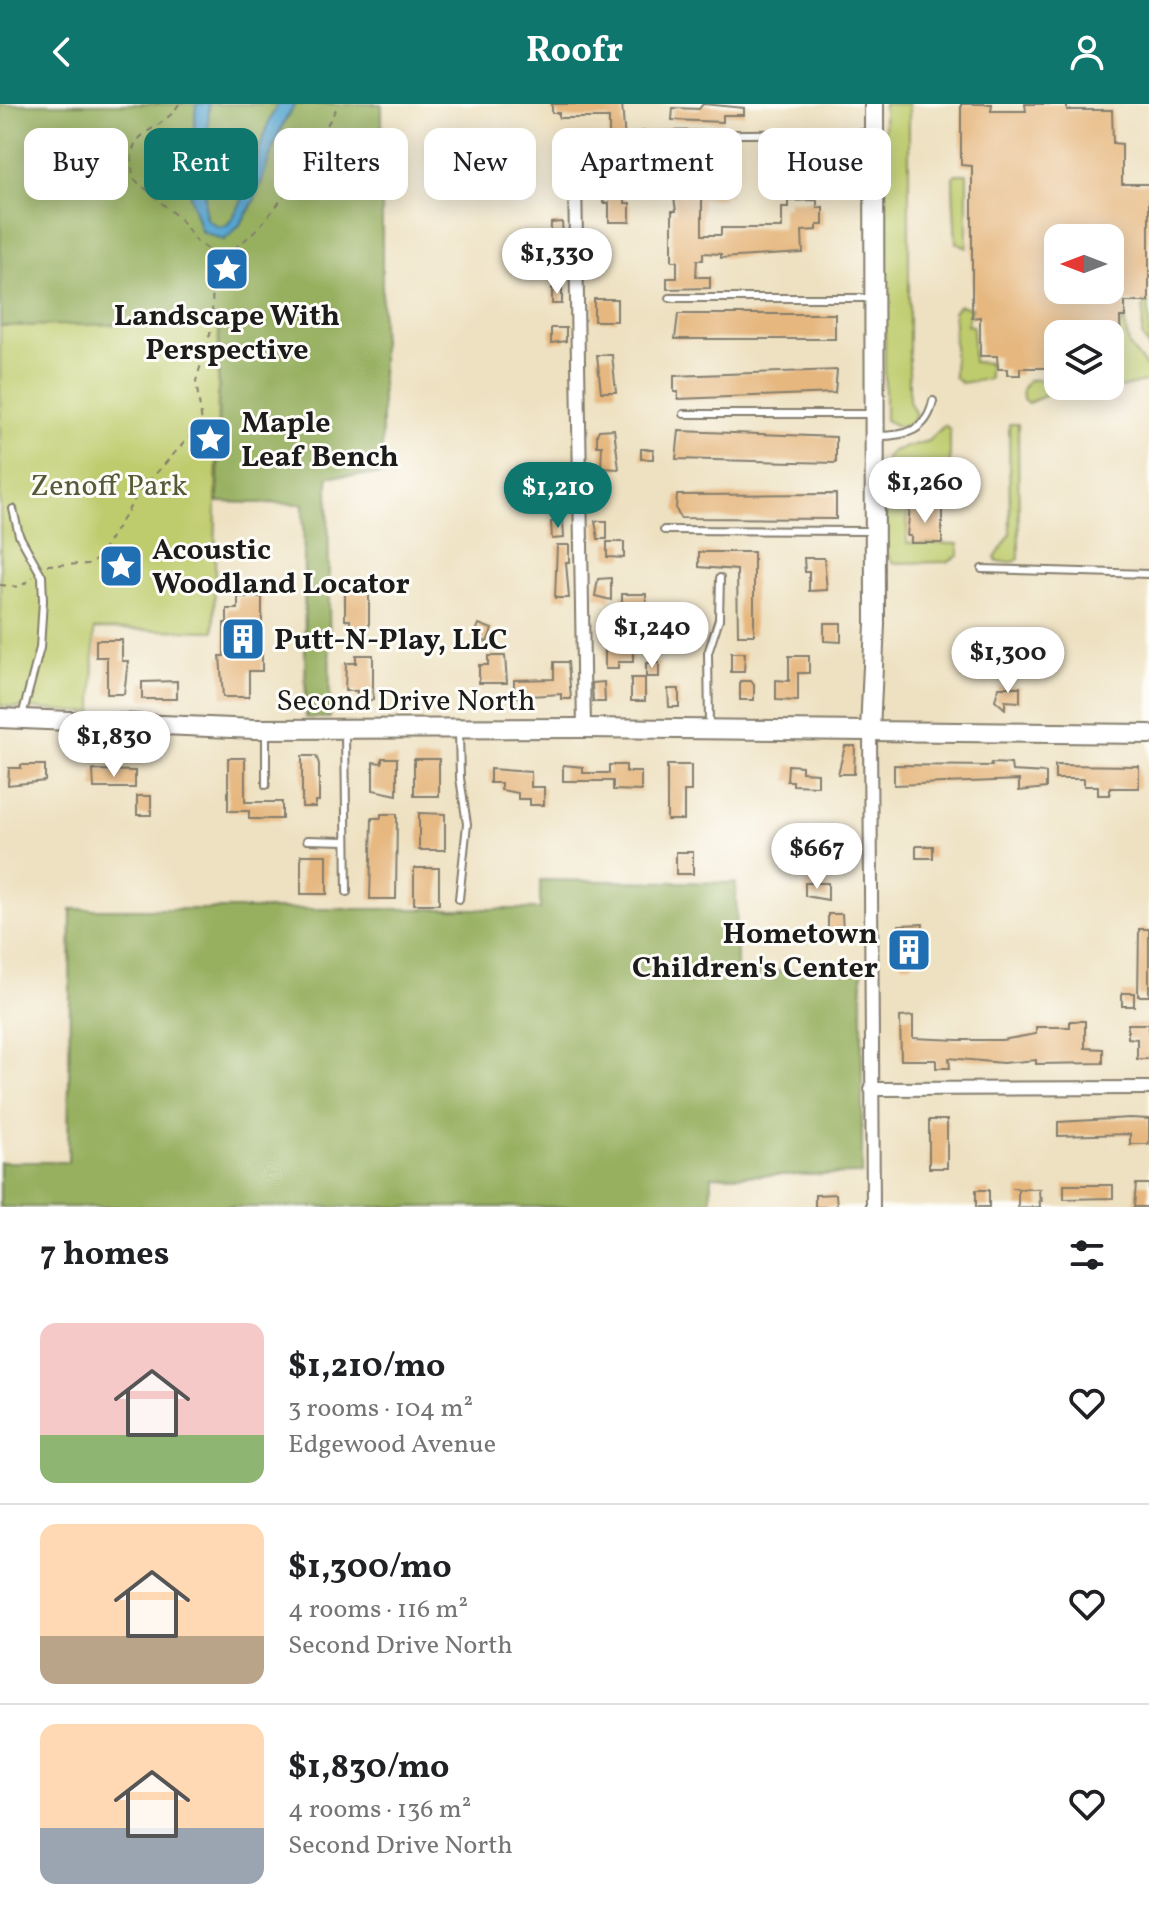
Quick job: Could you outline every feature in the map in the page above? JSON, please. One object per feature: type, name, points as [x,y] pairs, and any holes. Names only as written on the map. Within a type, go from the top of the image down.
[{"type":"street","points":[[874,104],[874,128]]},
{"type":"street","points":[[575,200],[584,728]]},
{"type":"street","points":[[873,1207],[870,730],[874,531],[874,200]]},
{"type":"street","name":"Second Drive North","points":[[0,718],[266,729],[584,728],[1149,734]]},
{"type":"street","points":[[871,1089],[1149,1088]]},
{"type":"lane","points":[[670,298],[874,298]]},
{"type":"lane","points":[[874,436],[915,431],[927,421],[933,401]]},
{"type":"lane","points":[[684,414],[874,414]]},
{"type":"lane","points":[[13,509],[19,535],[40,572],[43,600],[40,648],[21,720]]},
{"type":"lane","points":[[664,530],[874,531]]},
{"type":"lane","points":[[982,569],[1149,574]]},
{"type":"lane","points":[[709,729],[708,653],[719,619],[720,578]]},
{"type":"lane","points":[[345,728],[347,892]]},
{"type":"lane","points":[[459,728],[460,778],[467,824],[459,899]]},
{"type":"lane","points":[[266,729],[266,785]]},
{"type":"lane","points":[[307,840],[346,841]]},
{"type":"path","points":[[0,585],[20,587],[48,564],[90,564],[98,558],[140,491],[202,423],[196,381],[212,327],[213,255],[187,231],[180,219],[134,179],[131,154],[136,139],[169,117],[179,104]]},
{"type":"path","points":[[213,255],[228,252],[274,206],[339,104]]},
{"type":"path","points":[[1012,1188],[1041,1189],[1042,1207]]},
{"type":"green space","points":[[0,104],[382,104],[382,128],[274,128],[274,200],[382,200],[382,475],[328,476],[330,718],[306,718],[303,504],[218,502],[219,323],[0,326]]},
{"type":"green space","points":[[884,104],[909,104],[909,401],[916,415],[911,424],[899,427],[885,420],[884,200],[891,200],[891,128],[884,128]]},
{"type":"green space","points":[[967,174],[967,248],[956,243],[953,177]]},
{"type":"green space","points":[[1144,300],[1149,302],[1149,349],[1142,335]]},
{"type":"green space","points":[[959,305],[971,308],[967,325],[973,326],[973,362],[989,363],[989,379],[961,383],[954,377],[954,311]]},
{"type":"green space","points":[[1124,318],[1129,346],[1149,370],[1149,381],[1124,387],[1124,320]]},
{"type":"green space","name":"Zenoff Park","points":[[219,322],[214,631],[94,629],[93,713],[0,706],[0,326]]},
{"type":"green space","points":[[1044,379],[1044,396],[1028,403],[1023,399],[1022,390],[1028,380]]},
{"type":"green space","points":[[1009,424],[1018,424],[1019,559],[997,562],[995,558],[1010,535]]},
{"type":"green space","points":[[945,425],[950,430],[950,483],[943,492],[934,492],[934,497],[913,498],[913,506],[907,507],[907,543],[958,544],[959,555],[948,562],[893,563],[886,553],[886,458],[892,451],[928,441]]},
{"type":"green space","points":[[540,880],[736,883],[737,971],[862,971],[862,1174],[711,1176],[711,1207],[0,1207],[0,1162],[68,1162],[71,909],[540,909]]},
{"type":"water","points":[[196,104],[209,104],[208,128],[194,128]]},
{"type":"water","points":[[278,104],[296,104],[281,128],[274,128],[274,146],[258,191],[258,153],[270,119]]},
{"type":"water","points":[[192,200],[205,200],[206,219],[219,227],[227,225],[242,200],[254,200],[238,227],[224,240],[201,231]]},
{"type":"building","points":[[552,104],[622,104],[624,128],[609,128],[609,118],[559,118],[559,113],[552,113]]},
{"type":"building","points":[[703,104],[744,108],[744,115],[723,115],[723,122],[672,120],[673,108],[699,109]]},
{"type":"building","points":[[961,104],[992,104],[991,111],[1026,111],[1025,104],[1067,104],[1067,110],[1112,110],[1113,143],[1122,144],[1122,184],[1149,184],[1149,302],[1125,302],[1125,317],[1120,317],[1120,320],[1044,320],[1044,368],[1020,368],[1020,375],[1007,375],[1007,369],[998,369],[997,356],[980,356],[980,317],[972,318],[972,166],[961,165]]},
{"type":"building","points":[[603,200],[625,200],[625,203],[630,203],[630,222],[609,222],[609,203],[603,203]]},
{"type":"building","points":[[674,200],[702,200],[702,235],[721,235],[721,228],[782,228],[782,207],[788,207],[788,201],[817,200],[817,208],[823,207],[823,225],[817,225],[817,230],[802,231],[803,253],[721,258],[721,254],[703,253],[703,260],[697,260],[696,277],[710,277],[710,288],[667,289],[667,278],[677,278],[677,261],[672,261],[672,211],[676,211]]},
{"type":"building","points":[[562,222],[565,260],[550,260],[551,223]]},
{"type":"building","points":[[552,288],[562,288],[562,304],[552,304]]},
{"type":"building","points":[[594,299],[617,299],[617,321],[594,321]]},
{"type":"building","points":[[678,314],[835,314],[835,339],[675,339]]},
{"type":"building","points":[[551,328],[566,328],[566,341],[551,343]]},
{"type":"building","points":[[597,355],[612,355],[616,392],[601,392]]},
{"type":"building","points":[[837,370],[835,393],[678,399],[678,392],[674,392],[674,376]]},
{"type":"building","points":[[614,429],[619,469],[601,468],[602,446],[597,446],[597,434],[599,430]]},
{"type":"building","points":[[679,431],[836,437],[836,463],[676,459]]},
{"type":"building","points":[[641,449],[653,449],[653,459],[641,459]]},
{"type":"building","points":[[595,480],[608,481],[608,494],[595,493]]},
{"type":"building","points":[[836,494],[836,519],[680,518],[676,509],[677,495]]},
{"type":"building","points":[[910,507],[942,507],[942,543],[911,543],[911,536],[907,536]]},
{"type":"building","points":[[563,521],[564,538],[552,539],[551,522]]},
{"type":"building","points":[[595,521],[607,521],[607,539],[598,539]]},
{"type":"building","points":[[607,542],[624,542],[624,558],[607,557]]},
{"type":"building","points":[[557,545],[569,545],[569,562],[566,562],[569,598],[555,598]]},
{"type":"building","points":[[699,552],[754,552],[754,635],[738,635],[737,570],[699,567]]},
{"type":"building","points":[[804,558],[824,558],[827,590],[809,591],[809,572],[805,572]]},
{"type":"building","points":[[611,578],[611,600],[595,596],[598,579]]},
{"type":"building","points":[[345,582],[369,582],[369,627],[350,627],[350,620],[345,620]]},
{"type":"building","points":[[622,594],[646,594],[646,605],[622,605]]},
{"type":"building","name":"Putt-N-Play, LLC","points":[[238,597],[262,597],[262,671],[249,671],[249,697],[223,697],[220,656],[224,656],[224,623],[227,623],[227,609],[238,609]]},
{"type":"building","points":[[824,623],[841,623],[841,642],[824,641]]},
{"type":"building","points":[[479,624],[492,629],[487,642],[474,637]]},
{"type":"building","points":[[96,640],[122,640],[122,661],[128,661],[124,694],[107,694],[107,657],[96,657]]},
{"type":"building","points":[[633,647],[633,662],[618,662],[618,669],[605,669],[605,648]]},
{"type":"building","points":[[731,653],[745,653],[744,672],[731,672]]},
{"type":"building","points":[[356,655],[373,655],[373,700],[357,700],[357,691],[345,691],[346,663],[356,663]]},
{"type":"building","points":[[488,656],[505,656],[507,683],[479,683],[479,665],[488,665]]},
{"type":"building","points":[[789,656],[809,656],[809,673],[798,673],[798,701],[776,700],[776,680],[789,681]]},
{"type":"building","points":[[554,662],[568,662],[571,699],[561,699],[561,694],[514,697],[514,680],[554,679]]},
{"type":"building","points":[[646,663],[659,663],[659,677],[646,677]]},
{"type":"building","points":[[631,678],[645,678],[645,701],[631,701]]},
{"type":"building","points":[[177,681],[177,699],[142,699],[142,682]]},
{"type":"building","points":[[740,681],[751,681],[754,685],[754,700],[740,700]]},
{"type":"building","points":[[604,682],[605,702],[593,702],[592,683]]},
{"type":"building","points":[[999,687],[1020,687],[1020,702],[1005,701],[1005,709],[995,700]]},
{"type":"building","points":[[668,689],[679,689],[679,707],[669,707]]},
{"type":"building","points":[[845,746],[855,746],[854,774],[838,774]]},
{"type":"building","points":[[302,756],[316,756],[319,764],[319,801],[315,801],[315,807],[302,807]]},
{"type":"building","points":[[228,758],[245,758],[245,802],[282,802],[282,819],[249,819],[249,811],[228,811]]},
{"type":"building","points":[[382,758],[397,758],[397,795],[373,790],[373,762],[382,763]]},
{"type":"building","points":[[414,759],[439,759],[439,796],[414,796]]},
{"type":"building","points":[[991,763],[1011,764],[1012,771],[1046,773],[1046,788],[1019,791],[1019,780],[894,785],[894,765],[992,766]]},
{"type":"building","points":[[21,765],[45,765],[45,781],[8,785],[9,768],[21,768]]},
{"type":"building","points":[[563,765],[583,767],[583,773],[609,773],[609,765],[626,765],[626,772],[641,772],[641,791],[613,790],[613,781],[563,781]]},
{"type":"building","points":[[667,765],[691,765],[691,791],[684,791],[684,820],[667,820]]},
{"type":"building","points":[[788,765],[802,766],[802,772],[818,773],[818,786],[793,785],[793,781],[787,781]]},
{"type":"building","points":[[1055,765],[1139,766],[1139,788],[1110,788],[1110,795],[1098,795],[1098,786],[1084,786],[1084,779],[1055,779]]},
{"type":"building","points":[[490,769],[531,772],[531,787],[544,787],[544,805],[530,805],[530,799],[518,799],[518,793],[501,790],[501,783],[490,783]]},
{"type":"building","points":[[93,770],[135,771],[135,788],[94,788]]},
{"type":"building","points":[[137,796],[151,796],[151,815],[137,815]]},
{"type":"building","points":[[419,813],[445,814],[445,850],[419,850]]},
{"type":"building","points":[[381,814],[397,814],[396,899],[370,899],[372,818],[381,818]]},
{"type":"building","points":[[916,846],[933,846],[933,858],[916,858]]},
{"type":"building","points":[[676,852],[693,852],[693,874],[676,874]]},
{"type":"building","points":[[301,855],[327,855],[327,894],[301,894]]},
{"type":"building","points":[[414,868],[439,868],[439,904],[414,904]]},
{"type":"building","points":[[805,883],[828,883],[828,900],[805,896]]},
{"type":"building","points":[[828,914],[842,914],[843,931],[828,932]]},
{"type":"building","name":"Hometown Children's Center","points":[[923,924],[918,958],[913,958],[913,964],[901,964],[899,925]]},
{"type":"building","points":[[1139,929],[1149,929],[1149,996],[1138,996]]},
{"type":"building","points":[[1122,993],[1134,993],[1134,1006],[1122,1006]]},
{"type":"building","points":[[913,1016],[913,1038],[958,1040],[1002,1040],[1036,1034],[1036,1027],[1070,1027],[1070,1021],[1085,1021],[1085,1048],[1103,1049],[1103,1063],[1036,1064],[1036,1060],[1003,1063],[949,1058],[950,1068],[936,1068],[936,1060],[901,1060],[900,1017]]},
{"type":"building","points":[[1128,1024],[1149,1024],[1149,1059],[1137,1059],[1137,1039],[1128,1038]]},
{"type":"building","points":[[1149,1119],[1149,1144],[1130,1144],[1130,1134],[1058,1136],[1058,1122]]},
{"type":"building","points":[[929,1120],[947,1120],[947,1168],[929,1168]]},
{"type":"building","points":[[1136,1184],[1149,1184],[1149,1207],[1134,1207]]},
{"type":"building","points":[[1064,1185],[1113,1185],[1113,1198],[1064,1199]]},
{"type":"building","points":[[1018,1189],[1039,1189],[1040,1207],[1018,1207]]},
{"type":"building","points":[[976,1190],[989,1190],[989,1207],[976,1207]]},
{"type":"building","points":[[836,1194],[837,1207],[815,1207],[815,1195]]},
{"type":"place","name":"Landscape With Perspective","points":[[227,269]]},
{"type":"place","name":"Maple Leaf Bench","points":[[210,439]]},
{"type":"place","name":"Acoustic Woodland Locator","points":[[121,566]]},
{"type":"place","name":"Putt-N-Play, LLC","points":[[243,639]]},
{"type":"place","name":"Hometown Children's Center","points":[[909,950]]}]
